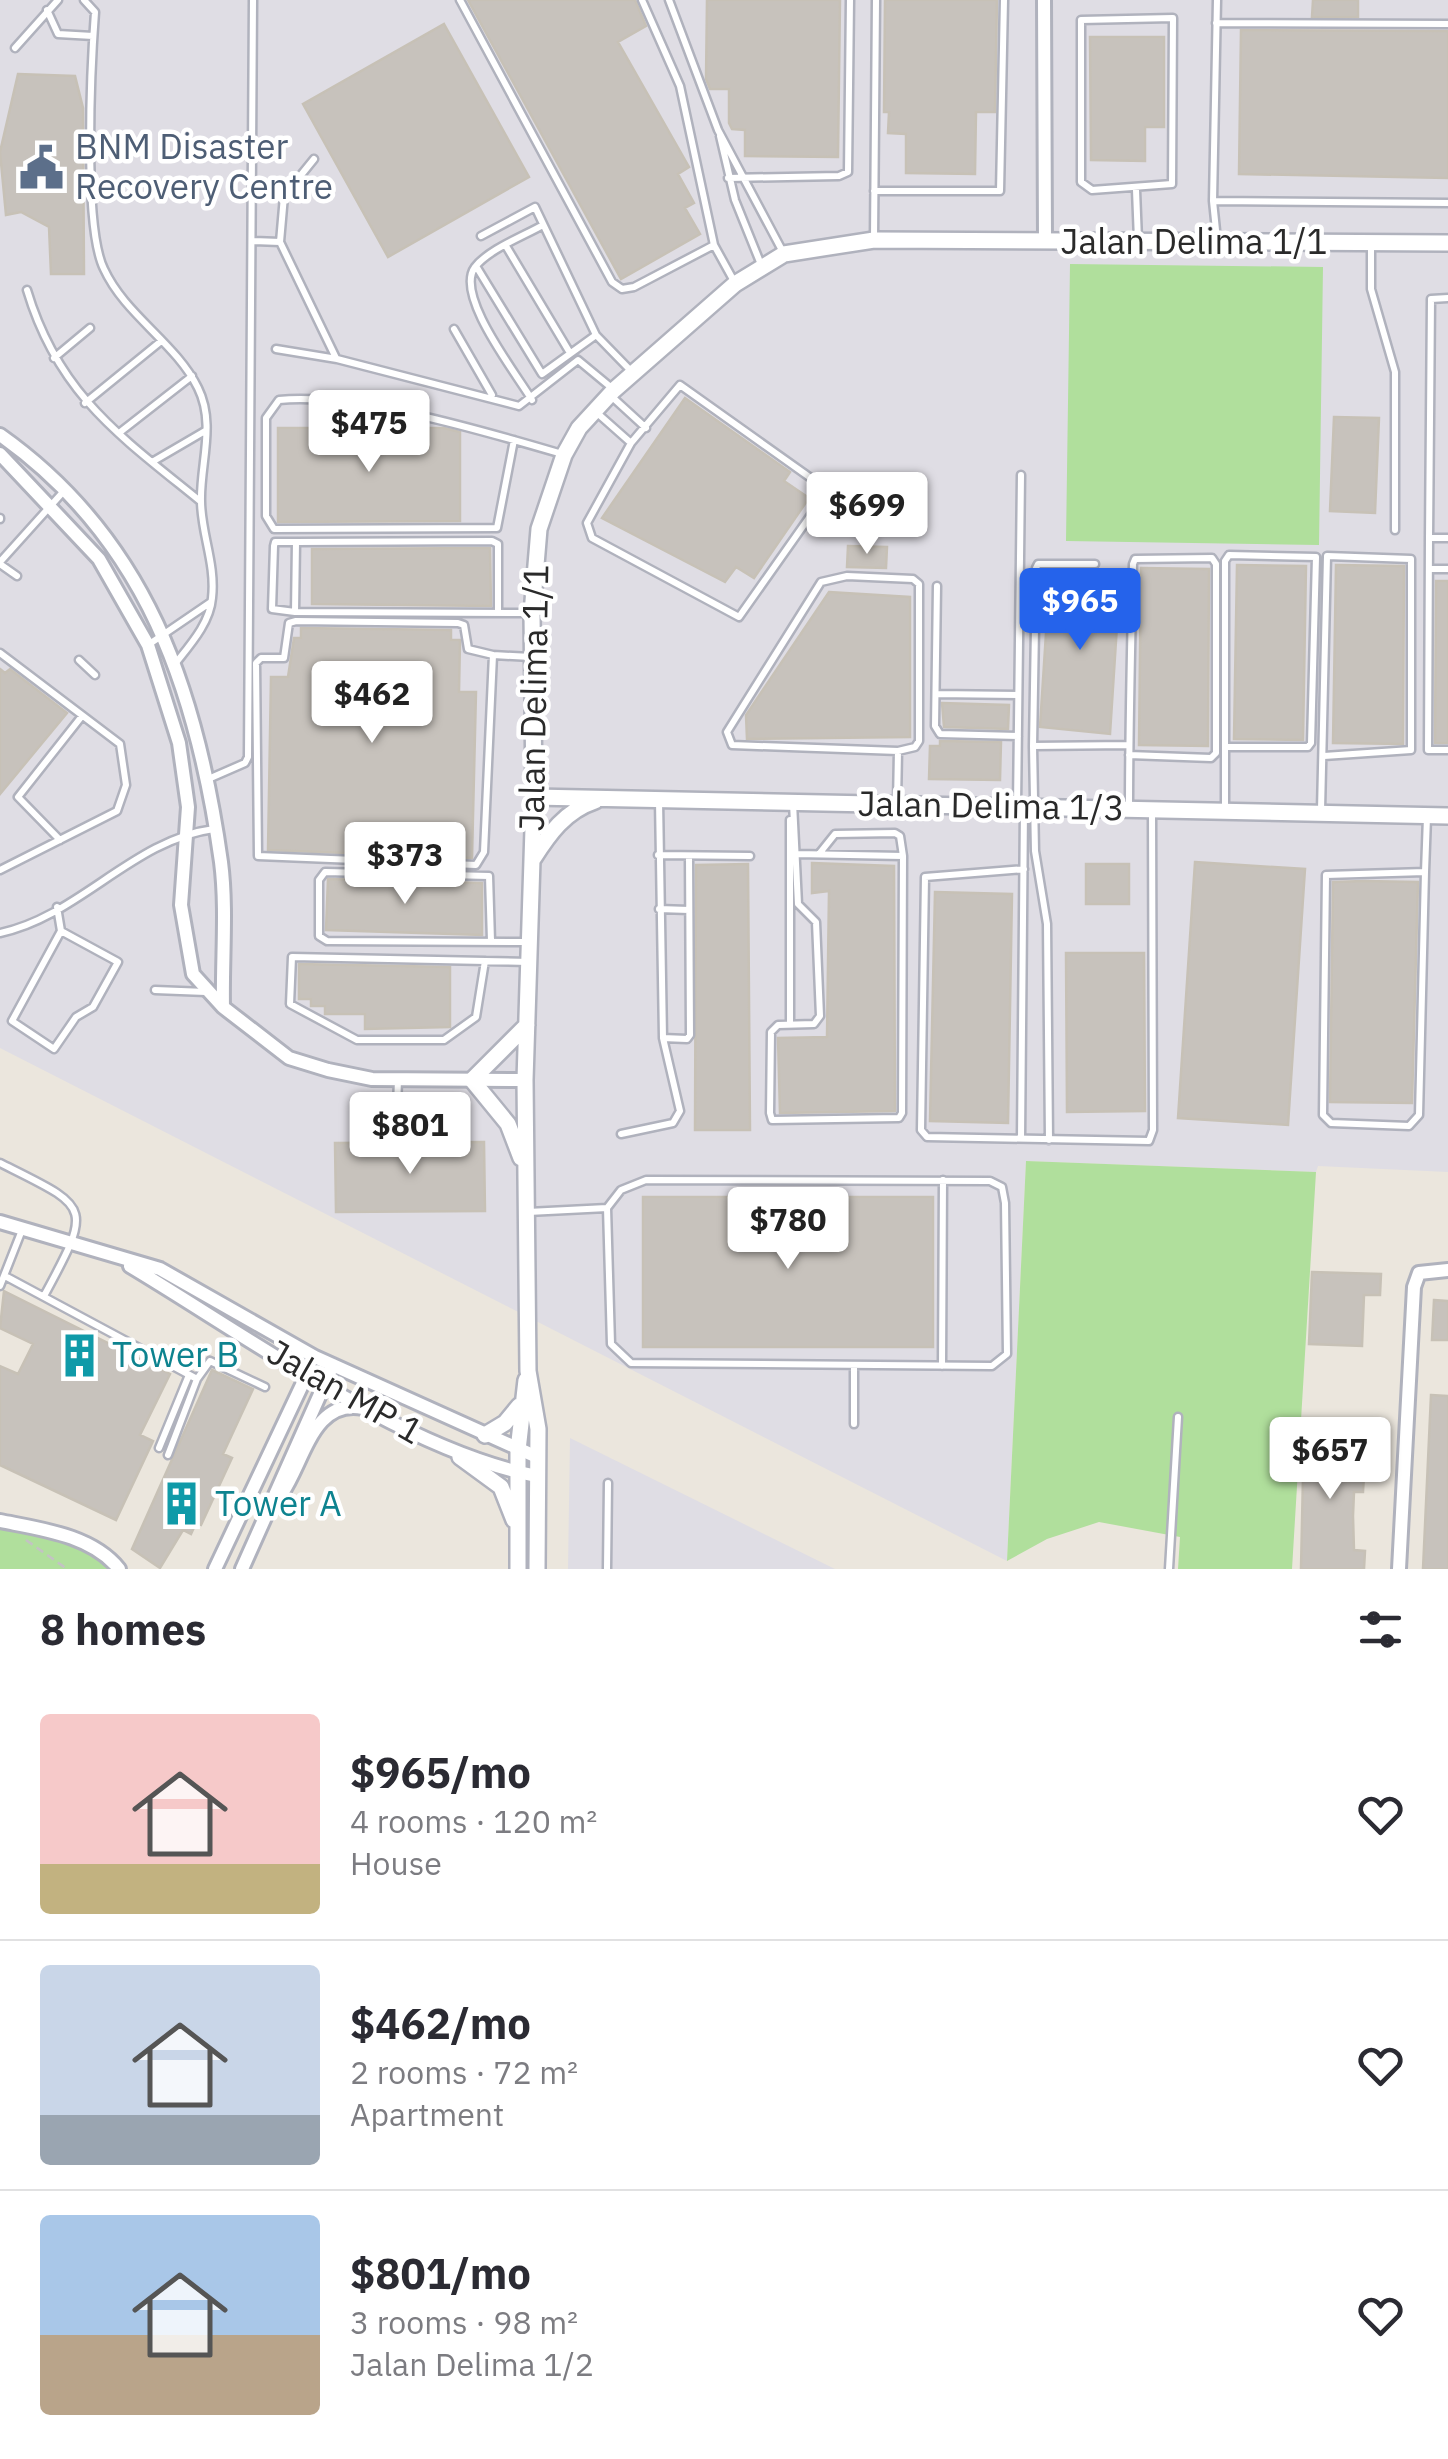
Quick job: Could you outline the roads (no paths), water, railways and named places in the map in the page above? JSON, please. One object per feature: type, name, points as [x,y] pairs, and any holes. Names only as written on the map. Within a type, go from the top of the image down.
[{"type":"street","points":[[1044,0],[1045,241]]},
{"type":"street","name":"Jalan Delima 1/1","points":[[536,1569],[538,1429],[528,1372],[525,1080],[534,797],[532,612],[539,529],[564,455],[612,392],[735,284],[784,254],[874,240],[1448,244]]},
{"type":"street","points":[[0,435],[65,490],[117,551],[166,634],[221,864],[218,997]]},
{"type":"street","points":[[0,454],[99,559],[148,645],[180,744],[188,807],[181,905],[193,974],[289,1058],[372,1079],[525,1080]]},
{"type":"street","name":"Jalan Delima 1/3","points":[[534,797],[1448,816]]},
{"type":"street","points":[[532,858],[579,806],[603,798]]},
{"type":"street","points":[[472,1080],[527,1025]]},
{"type":"street","points":[[472,1080],[508,1124],[527,1180]]},
{"type":"street","name":"Jalan MP 1","points":[[0,1222],[111,1254],[192,1284],[333,1366],[537,1457]]},
{"type":"street","name":"Jalan MP 1","points":[[111,1254],[324,1382],[460,1457],[537,1476]]},
{"type":"street","points":[[1399,1569],[1414,1287],[1420,1273],[1448,1270]]},
{"type":"street","points":[[215,1569],[315,1356]]},
{"type":"street","points":[[247,1568],[262,1522],[333,1366]]},
{"type":"street","name":"Jalan Delima 1/1","points":[[518,1569],[520,1404],[528,1372]]},
{"type":"street","points":[[486,1436],[506,1424],[520,1404]]},
{"type":"street","points":[[262,1522],[288,1484],[324,1415],[350,1405],[375,1410]]},
{"type":"street","points":[[460,1457],[481,1468],[501,1488],[518,1528]]},
{"type":"street","points":[[0,1521],[62,1533],[103,1553],[119,1569]]},
{"type":"lane","points":[[15,48],[58,0]]},
{"type":"lane","points":[[84,0],[94,12],[93,219],[103,268],[160,342],[192,376],[204,402],[208,452],[201,502],[211,548],[212,601],[200,630],[175,664]]},
{"type":"lane","points":[[204,781],[248,757],[253,0]]},
{"type":"lane","points":[[460,0],[612,282],[622,289],[634,287],[714,245]]},
{"type":"lane","points":[[642,0],[680,86],[714,245],[735,284]]},
{"type":"lane","points":[[669,0],[718,130],[784,254]]},
{"type":"lane","points":[[728,178],[848,172],[850,0]]},
{"type":"lane","points":[[874,240],[876,0]]},
{"type":"lane","points":[[874,191],[1000,191],[1004,0]]},
{"type":"lane","points":[[1216,0],[1213,202],[1217,242]]},
{"type":"lane","points":[[47,10],[58,34],[93,36]]},
{"type":"lane","points":[[1173,18],[1172,184],[1136,190],[1092,190],[1080,182],[1082,20],[1173,18]]},
{"type":"lane","points":[[1216,23],[1448,24]]},
{"type":"lane","points":[[718,130],[728,178],[762,267]]},
{"type":"lane","points":[[314,160],[284,196],[280,242],[336,359]]},
{"type":"lane","points":[[1136,190],[1138,241]]},
{"type":"lane","points":[[1213,202],[1448,202]]},
{"type":"lane","points":[[481,236],[535,208],[596,334],[634,374]]},
{"type":"lane","points":[[532,400],[472,303],[468,284],[476,266],[543,225]]},
{"type":"lane","points":[[252,241],[280,242]]},
{"type":"lane","points":[[1370,243],[1371,289],[1395,372],[1395,530]]},
{"type":"lane","points":[[506,246],[570,353]]},
{"type":"lane","points":[[476,266],[542,374],[596,334]]},
{"type":"lane","points":[[27,290],[40,336],[84,403],[201,502]]},
{"type":"lane","points":[[1448,298],[1431,299],[1428,750],[1448,750]]},
{"type":"lane","points":[[54,358],[90,328]]},
{"type":"lane","points":[[454,329],[492,396]]},
{"type":"lane","points":[[84,403],[160,342]]},
{"type":"lane","points":[[276,348],[492,396],[520,406],[578,360],[646,428]]},
{"type":"lane","points":[[119,433],[192,376]]},
{"type":"lane","points":[[680,386],[822,486],[825,495],[739,617],[592,538],[587,523],[631,443],[680,386]]},
{"type":"lane","points":[[514,440],[497,528],[274,529],[266,516],[266,418],[280,400],[317,396],[514,440],[564,455]]},
{"type":"lane","points":[[595,411],[631,443]]},
{"type":"lane","points":[[152,462],[205,431]]},
{"type":"lane","points":[[1022,474],[1018,736],[1025,807],[1046,924],[1049,1140]]},
{"type":"lane","points":[[18,576],[0,563],[65,490]]},
{"type":"lane","points":[[1430,538],[1448,538]]},
{"type":"lane","points":[[498,612],[498,544],[492,540],[296,542],[274,546],[272,608],[295,612],[498,612],[532,612]]},
{"type":"lane","points":[[295,612],[296,542]]},
{"type":"lane","points":[[1320,813],[1327,556],[1411,559],[1412,750],[1324,756]]},
{"type":"lane","points":[[1224,812],[1227,558],[1316,557],[1310,746],[1225,747]]},
{"type":"lane","points":[[1129,755],[1211,758],[1216,753],[1216,564],[1212,558],[1135,559],[1132,564],[1129,745],[1129,755],[1129,810]]},
{"type":"lane","points":[[1021,1138],[1025,807],[1033,746],[1036,568],[1038,564],[1095,564]]},
{"type":"lane","points":[[1430,569],[1448,569]]},
{"type":"lane","points":[[846,576],[913,580],[919,584],[919,741],[915,747],[898,751],[738,748],[728,740],[727,732],[820,582],[846,576]]},
{"type":"lane","points":[[937,586],[935,726],[940,734],[1018,736]]},
{"type":"lane","points":[[148,645],[212,601]]},
{"type":"lane","points":[[493,654],[484,852],[476,865],[261,859],[256,663],[261,658],[284,658],[289,623],[458,623],[464,625],[468,649],[532,657]]},
{"type":"lane","points":[[0,653],[120,744],[126,785],[117,810],[0,870]]},
{"type":"lane","points":[[79,660],[94,675]]},
{"type":"lane","points":[[936,694],[1018,695]]},
{"type":"lane","points":[[60,840],[18,797],[83,716]]},
{"type":"lane","points":[[1033,746],[1129,745]]},
{"type":"lane","points":[[897,804],[898,751]]},
{"type":"lane","points":[[621,1134],[678,1118],[673,1070],[662,1038],[659,800]]},
{"type":"lane","points":[[791,802],[798,904],[816,922],[820,1016],[814,1024],[778,1025],[771,1032],[772,1120],[899,1118],[903,856],[900,836],[835,834],[818,855]]},
{"type":"lane","points":[[790,1024],[791,802]]},
{"type":"lane","points":[[1024,869],[936,873],[925,877],[921,1130],[927,1137],[1149,1141],[1153,1130],[1152,810]]},
{"type":"lane","points":[[1425,872],[1326,875],[1323,1115],[1331,1123],[1409,1126],[1419,1115],[1425,872],[1426,816]]},
{"type":"lane","points":[[0,932],[57,907],[184,833],[214,829]]},
{"type":"lane","points":[[796,854],[903,856]]},
{"type":"lane","points":[[658,856],[750,856]]},
{"type":"lane","points":[[662,1038],[688,1039],[690,1035],[689,856]]},
{"type":"lane","points":[[490,942],[490,876],[325,872],[319,880],[319,936],[327,941],[490,942],[530,942]]},
{"type":"lane","points":[[57,907],[61,932],[12,1020],[54,1049],[76,1017],[93,1006],[118,962],[61,932]]},
{"type":"lane","points":[[659,909],[689,910]]},
{"type":"lane","points":[[484,961],[476,1017],[444,1040],[357,1040],[290,1004],[292,957],[484,961],[529,962]]},
{"type":"lane","points":[[155,990],[218,997]]},
{"type":"lane","points":[[396,1137],[398,1080]]},
{"type":"lane","points":[[0,1163],[68,1197],[76,1219],[72,1245],[44,1296]]},
{"type":"lane","points":[[646,1180],[990,1180],[1002,1187],[1006,1354],[992,1366],[631,1362],[610,1344],[607,1208],[621,1190],[646,1180]]},
{"type":"lane","points":[[942,1366],[943,1180]]},
{"type":"lane","points":[[528,1212],[607,1208]]},
{"type":"lane","points":[[0,1286],[23,1229]]},
{"type":"lane","points":[[5,1276],[197,1379]]},
{"type":"lane","points":[[168,1455],[197,1379],[210,1361],[265,1387]]},
{"type":"lane","points":[[854,1367],[854,1424]]},
{"type":"lane","points":[[160,1448],[189,1374]]},
{"type":"lane","points":[[1169,1569],[1178,1416]]},
{"type":"lane","points":[[607,1569],[608,1483]]},
{"type":"place","name":"BNM Disaster Recovery Centre","points":[[42,167]]},
{"type":"place","name":"Tower B","points":[[79,1355]]},
{"type":"place","name":"Tower A","points":[[182,1504]]}]
